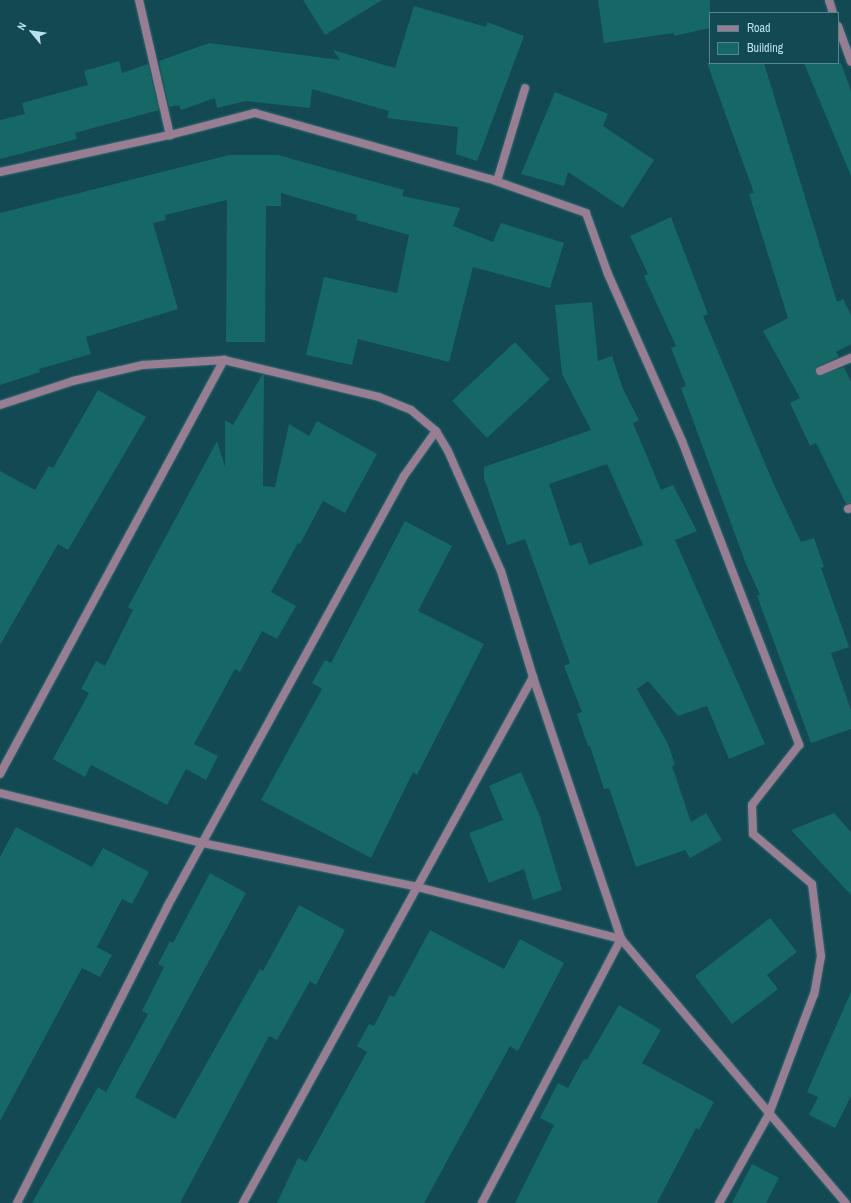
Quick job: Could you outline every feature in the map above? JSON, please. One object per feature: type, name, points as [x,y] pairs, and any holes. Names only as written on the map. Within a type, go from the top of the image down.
[{"type":"street","points":[[139,0],[170,135]]},
{"type":"street","points":[[829,0],[833,12]]},
{"type":"street","points":[[839,29],[851,62]]},
{"type":"street","points":[[497,181],[525,88]]},
{"type":"street","points":[[0,172],[170,135],[255,113],[497,181],[586,213],[608,274],[682,441],[799,745],[752,806],[753,834],[812,884],[821,956],[814,994],[769,1114],[719,1203]]},
{"type":"street","points":[[820,371],[851,358]]},
{"type":"street","points":[[0,405],[73,381],[143,365],[224,360],[379,397],[411,410],[436,430],[448,451],[501,571],[533,677],[621,939],[846,1203]]},
{"type":"street","points":[[0,774],[224,360]]},
{"type":"street","points":[[17,1203],[167,907],[404,476],[436,430]]},
{"type":"street","points":[[243,1203],[533,677]]},
{"type":"street","points":[[0,793],[202,843],[418,886],[621,939]]},
{"type":"street","points":[[482,1203],[621,939]]},
{"type":"building","points":[[303,0],[382,0],[325,35]]},
{"type":"building","points":[[598,0],[710,0],[709,28],[674,36],[674,33],[604,43]]},
{"type":"building","points":[[414,6],[486,27],[487,22],[524,36],[477,161],[456,154],[458,127],[387,118],[389,111],[312,89],[310,108],[246,101],[217,108],[215,98],[181,110],[179,105],[169,107],[159,61],[209,43],[340,60],[333,50],[395,68]]},
{"type":"building","points":[[119,61],[122,73],[148,64],[159,110],[75,133],[77,139],[0,159],[0,120],[25,114],[22,103],[88,85],[84,71]]},
{"type":"building","points":[[707,63],[764,64],[837,302],[843,299],[851,315],[851,344],[836,352],[839,357],[818,366],[815,371],[820,376],[844,367],[851,382],[851,503],[846,504],[816,443],[810,446],[790,403],[800,398],[763,331],[788,318],[749,194],[754,193]]},
{"type":"building","points":[[841,63],[851,91],[851,176],[804,64]]},
{"type":"building","points":[[555,92],[608,114],[603,126],[654,160],[623,208],[568,172],[564,186],[521,174]]},
{"type":"building","points":[[229,155],[278,155],[404,190],[402,196],[460,208],[453,226],[493,242],[501,223],[564,243],[550,288],[473,267],[449,362],[358,339],[352,365],[306,355],[324,277],[397,293],[409,235],[356,220],[357,215],[281,193],[281,206],[266,206],[265,342],[226,342],[227,200],[165,215],[166,220],[153,223],[178,309],[86,337],[91,354],[39,369],[40,372],[0,385],[0,213]]},
{"type":"building","points":[[671,217],[708,314],[703,316],[775,487],[801,542],[814,538],[824,567],[821,568],[849,647],[831,653],[851,710],[851,729],[811,743],[757,596],[760,595],[746,564],[681,388],[686,386],[671,348],[676,346],[644,276],[648,274],[630,236]]},
{"type":"building","points":[[592,302],[598,361],[612,356],[623,389],[639,420],[633,423],[661,490],[673,485],[697,531],[675,540],[765,744],[729,759],[707,706],[678,716],[648,681],[637,689],[668,744],[675,765],[672,766],[691,822],[706,813],[722,840],[690,858],[685,850],[636,867],[609,788],[604,789],[590,746],[588,746],[577,714],[582,712],[564,666],[570,663],[525,539],[507,545],[484,478],[484,467],[591,430],[562,374],[555,305]],"holes":[[[607,464],[643,545],[589,565],[581,542],[570,546],[549,484]]]},
{"type":"building","points":[[515,342],[550,379],[487,438],[452,401]]},
{"type":"building","points":[[262,375],[264,375],[263,486],[275,487],[289,424],[309,436],[317,421],[377,454],[345,513],[323,501],[300,544],[298,543],[271,592],[296,606],[277,639],[262,631],[240,672],[235,669],[194,744],[218,756],[206,780],[186,769],[167,805],[91,765],[85,777],[53,759],[89,693],[81,689],[96,661],[105,666],[133,610],[128,607],[217,441],[225,467],[225,420],[233,425]]},
{"type":"building","points":[[98,390],[146,417],[68,550],[58,544],[0,645],[0,471],[35,490],[49,466],[53,468]]},
{"type":"building","points":[[405,521],[452,546],[418,611],[484,644],[417,775],[413,772],[371,858],[261,800],[322,689],[312,683],[325,660],[331,663]]},
{"type":"building","points":[[521,772],[539,814],[562,890],[533,900],[524,869],[489,883],[469,833],[503,820],[489,786]]},
{"type":"building","points":[[834,813],[851,832],[851,895],[791,830]]},
{"type":"building","points":[[16,827],[92,867],[103,848],[149,872],[132,904],[122,899],[97,947],[112,955],[100,977],[82,968],[0,1121],[0,857]]},
{"type":"building","points":[[210,873],[246,893],[135,1097],[175,1119],[260,969],[263,971],[299,905],[345,930],[316,985],[310,981],[277,1040],[269,1036],[180,1203],[32,1203],[98,1087],[106,1092],[148,1014],[142,1011],[164,967],[158,964],[170,941],[173,943]]},
{"type":"building","points":[[770,918],[797,952],[767,975],[778,989],[732,1024],[695,976]]},
{"type":"building","points":[[430,930],[504,969],[520,939],[564,963],[518,1051],[510,1046],[424,1203],[277,1203],[298,1158],[306,1162],[367,1052],[357,1046],[369,1024],[374,1026],[390,995],[394,997]]},
{"type":"building","points":[[851,992],[851,1096],[835,1128],[809,1115],[818,1097],[807,1092]]},
{"type":"building","points":[[619,1005],[661,1030],[642,1063],[714,1102],[699,1130],[696,1128],[657,1203],[515,1203],[554,1125],[540,1118],[558,1083],[568,1088],[584,1059],[587,1060]]},
{"type":"building","points":[[752,1164],[779,1178],[766,1203],[732,1203]]}]
